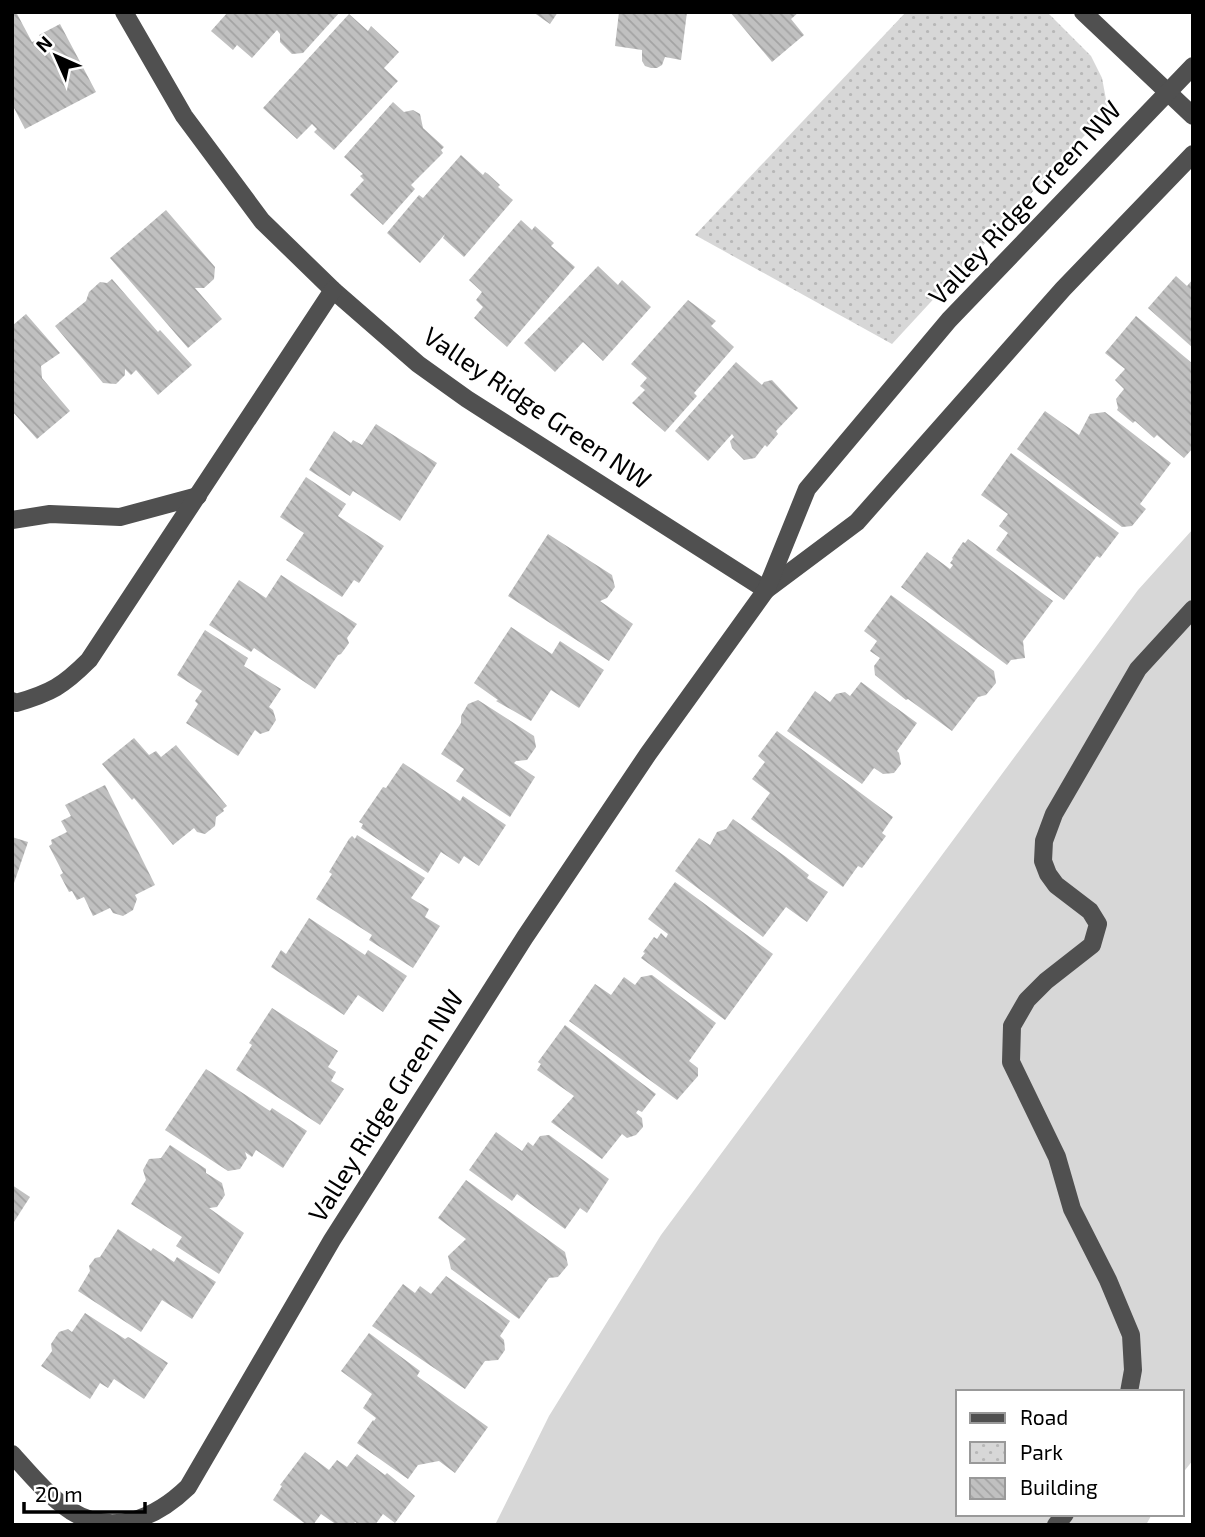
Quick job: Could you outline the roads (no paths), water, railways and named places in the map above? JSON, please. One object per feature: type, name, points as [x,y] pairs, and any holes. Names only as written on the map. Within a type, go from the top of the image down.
[{"type":"street","name":"Valley Ridge Green NW","points":[[124,12],[184,116],[262,221],[333,290],[418,364],[467,399],[766,590]]},
{"type":"street","points":[[1083,12],[1193,116]]},
{"type":"street","name":"Valley Ridge Green NW","points":[[12,1454],[43,1489],[71,1511],[93,1521],[118,1523],[139,1520],[164,1507],[188,1487],[332,1240],[525,937],[648,754],[766,590],[807,489],[949,320],[1193,66]]},
{"type":"street","name":"Valley Ridge Green NW","points":[[766,590],[857,522],[1063,289],[1193,154]]},
{"type":"street","points":[[12,701],[16,703],[44,695],[66,683],[89,660],[333,290]]},
{"type":"street","points":[[12,520],[50,514],[120,517],[198,496]]},
{"type":"street","points":[[1129,1390],[1133,1370],[1131,1335],[1108,1280],[1072,1209],[1057,1157],[1011,1062],[1012,1026],[1027,1000],[1046,981],[1092,945],[1098,924],[1090,911],[1056,885],[1048,874],[1043,861],[1044,841],[1054,814],[1138,669],[1193,608]]}]
